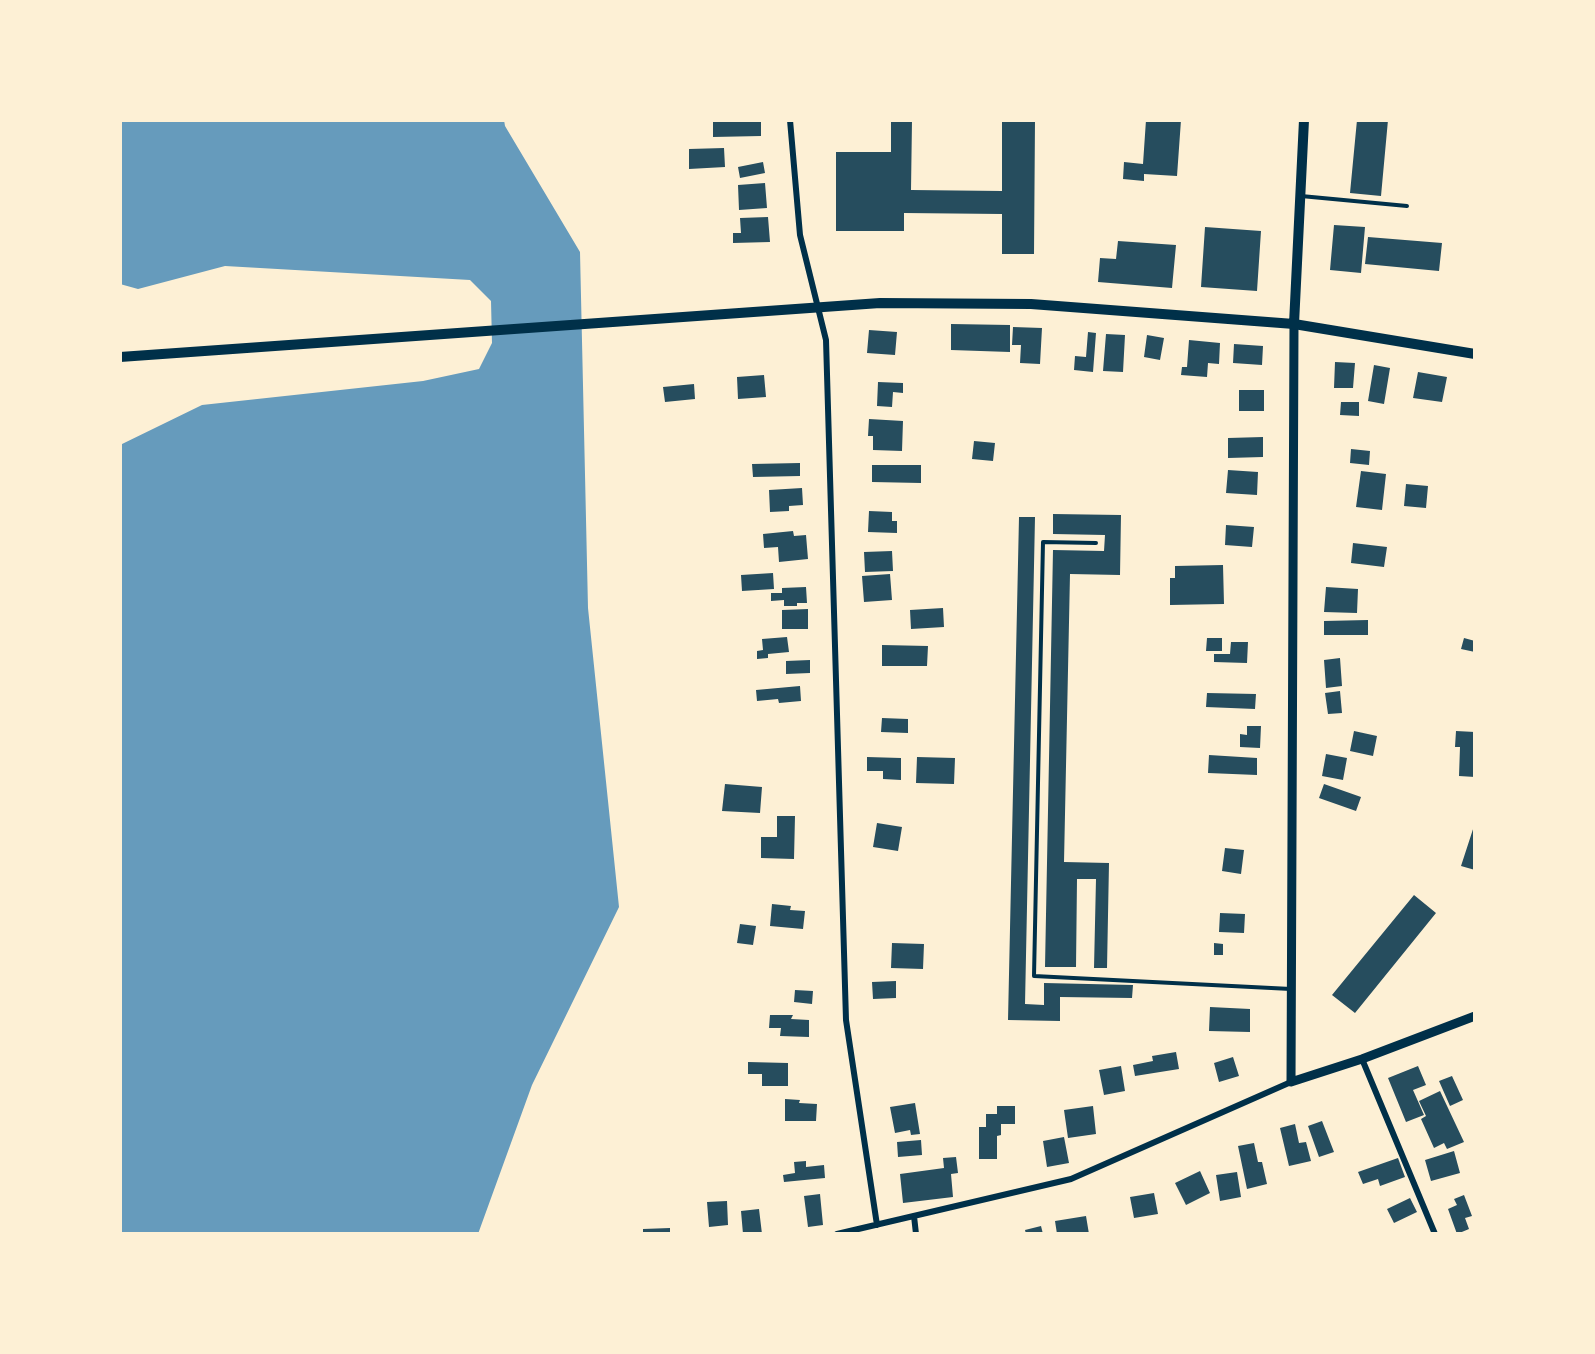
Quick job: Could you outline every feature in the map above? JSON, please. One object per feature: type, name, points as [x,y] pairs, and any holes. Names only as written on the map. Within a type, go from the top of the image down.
[{"type":"main road","points":[[1294,324],[1304,120]]},
{"type":"main road","points":[[120,357],[880,303],[1031,304],[1294,324],[1475,354]]},
{"type":"street","points":[[790,120],[800,235],[826,340],[846,1020],[878,1225]]},
{"type":"street","points":[[1291,1082],[1294,324]]},
{"type":"street","points":[[837,1234],[1071,1179],[1291,1082],[1362,1059],[1475,1016]]},
{"type":"street","points":[[1362,1059],[1435,1234]]},
{"type":"street","points":[[914,1216],[916,1234]]},
{"type":"lane","points":[[1300,196],[1407,206]]},
{"type":"lane","points":[[1096,543],[1043,542],[1034,976],[1292,988]]},
{"type":"water","points":[[120,120],[504,120],[505,126],[580,252],[588,608],[619,907],[532,1085],[478,1234],[120,1234],[120,445],[202,405],[423,381],[479,369],[492,343],[491,301],[470,280],[225,266],[138,289],[120,284]]},
{"type":"building","points":[[713,120],[761,120],[761,136],[713,137]]},
{"type":"building","points":[[891,120],[912,120],[911,190],[1002,191],[1002,120],[1035,120],[1034,254],[1002,254],[1002,214],[904,213],[904,231],[836,231],[836,152],[891,152]]},
{"type":"building","points":[[1146,120],[1181,120],[1177,176],[1144,174],[1144,181],[1123,179],[1124,162],[1143,164]]},
{"type":"building","points":[[1357,120],[1388,120],[1381,196],[1350,193]]},
{"type":"building","points":[[724,148],[725,167],[689,169],[689,149]]},
{"type":"building","points":[[763,162],[765,173],[740,178],[738,167]]},
{"type":"building","points":[[765,183],[767,208],[739,210],[738,185]]},
{"type":"building","points":[[768,217],[770,242],[733,243],[733,233],[741,233],[740,218]]},
{"type":"building","points":[[1334,225],[1365,227],[1361,273],[1330,270]]},
{"type":"building","points":[[1205,227],[1261,231],[1257,291],[1201,287]]},
{"type":"building","points":[[1368,237],[1442,243],[1439,271],[1365,264]]},
{"type":"building","points":[[1118,241],[1176,245],[1172,288],[1098,282],[1100,258],[1116,259]]},
{"type":"building","points":[[951,324],[1010,325],[1010,352],[951,350]]},
{"type":"building","points":[[1013,327],[1042,328],[1040,364],[1020,363],[1021,345],[1012,345]]},
{"type":"building","points":[[869,330],[897,332],[895,355],[867,353]]},
{"type":"building","points":[[1088,332],[1096,333],[1093,372],[1074,370],[1075,356],[1086,357]]},
{"type":"building","points":[[1106,334],[1125,335],[1123,372],[1103,371]]},
{"type":"building","points":[[1147,335],[1164,338],[1160,360],[1144,357]]},
{"type":"building","points":[[1189,340],[1220,343],[1219,364],[1208,363],[1207,377],[1181,375],[1182,367],[1187,367]]},
{"type":"building","points":[[1234,344],[1263,346],[1262,365],[1233,363]]},
{"type":"building","points":[[1335,362],[1355,363],[1353,388],[1334,388]]},
{"type":"building","points":[[1374,365],[1390,368],[1384,404],[1368,401]]},
{"type":"building","points":[[1418,372],[1447,377],[1442,402],[1413,398]]},
{"type":"building","points":[[764,375],[766,397],[738,399],[737,377]]},
{"type":"building","points":[[878,382],[903,383],[903,393],[893,392],[892,407],[877,406]]},
{"type":"building","points":[[694,384],[695,399],[665,402],[663,387]]},
{"type":"building","points":[[1239,390],[1264,390],[1264,411],[1239,411]]},
{"type":"building","points":[[1341,402],[1359,402],[1359,416],[1340,415]]},
{"type":"building","points":[[869,419],[903,421],[902,451],[873,450],[873,436],[868,436]]},
{"type":"building","points":[[1263,437],[1263,457],[1228,458],[1228,438]]},
{"type":"building","points":[[974,441],[995,443],[993,461],[972,459]]},
{"type":"building","points":[[1351,449],[1370,451],[1369,465],[1350,463]]},
{"type":"building","points":[[800,463],[800,476],[753,477],[752,464]]},
{"type":"building","points":[[872,465],[921,465],[921,483],[872,482]]},
{"type":"building","points":[[1228,470],[1258,472],[1257,495],[1226,493]]},
{"type":"building","points":[[1361,471],[1386,474],[1382,510],[1356,507]]},
{"type":"building","points":[[1406,484],[1428,486],[1426,508],[1404,506]]},
{"type":"building","points":[[802,488],[803,505],[789,506],[789,511],[770,512],[769,490]]},
{"type":"building","points":[[869,511],[892,512],[892,521],[897,521],[897,533],[868,532]]},
{"type":"building","points":[[1053,514],[1121,515],[1120,575],[1070,574],[1064,862],[1109,863],[1107,968],[1094,968],[1096,879],[1077,879],[1076,967],[1045,967],[1053,550],[1104,551],[1105,535],[1053,534]]},
{"type":"building","points":[[1019,517],[1035,517],[1025,1004],[1044,1005],[1044,983],[1133,985],[1132,998],[1060,997],[1060,1021],[1008,1020]]},
{"type":"building","points":[[1226,525],[1254,527],[1252,547],[1225,545]]},
{"type":"building","points":[[793,531],[794,536],[806,535],[808,559],[779,562],[778,547],[764,548],[763,534]]},
{"type":"building","points":[[1353,543],[1387,547],[1384,567],[1351,563]]},
{"type":"building","points":[[892,551],[893,571],[865,572],[864,552]]},
{"type":"building","points":[[1223,565],[1224,604],[1170,605],[1170,578],[1175,578],[1175,566]]},
{"type":"building","points":[[773,573],[774,589],[742,591],[741,575]]},
{"type":"building","points":[[890,574],[892,600],[864,602],[862,576]]},
{"type":"building","points":[[806,587],[807,603],[784,606],[784,600],[771,601],[771,593],[782,593],[782,588]]},
{"type":"building","points":[[1326,587],[1358,589],[1357,613],[1324,612]]},
{"type":"building","points":[[943,608],[944,627],[911,629],[910,610]]},
{"type":"building","points":[[808,609],[808,629],[782,629],[782,610]]},
{"type":"building","points":[[1368,620],[1368,635],[1324,635],[1324,621]]},
{"type":"building","points":[[787,637],[789,652],[768,654],[768,658],[757,659],[757,651],[763,650],[762,639]]},
{"type":"building","points":[[1207,638],[1222,638],[1222,651],[1206,651]]},
{"type":"building","points":[[1464,638],[1475,641],[1475,652],[1461,649]]},
{"type":"building","points":[[1231,642],[1248,642],[1247,663],[1214,662],[1214,654],[1230,654]]},
{"type":"building","points":[[882,645],[928,646],[927,666],[882,666]]},
{"type":"building","points":[[1340,658],[1342,686],[1326,688],[1324,660]]},
{"type":"building","points":[[810,660],[810,673],[786,674],[786,661]]},
{"type":"building","points":[[800,686],[801,701],[779,703],[778,699],[757,701],[756,690]]},
{"type":"building","points":[[1340,691],[1342,713],[1328,714],[1325,693]]},
{"type":"building","points":[[1207,693],[1256,694],[1255,709],[1206,707]]},
{"type":"building","points":[[882,718],[908,719],[908,733],[881,732]]},
{"type":"building","points":[[1247,726],[1261,726],[1260,748],[1240,747],[1240,734],[1247,735]]},
{"type":"building","points":[[1354,731],[1377,736],[1373,756],[1350,751]]},
{"type":"building","points":[[1456,731],[1475,732],[1475,777],[1459,776],[1460,747],[1455,747]]},
{"type":"building","points":[[1326,754],[1347,758],[1343,780],[1322,776]]},
{"type":"building","points":[[1209,755],[1257,758],[1257,775],[1208,773]]},
{"type":"building","points":[[867,757],[901,758],[901,780],[883,779],[883,771],[867,771]]},
{"type":"building","points":[[917,757],[955,758],[954,784],[916,783]]},
{"type":"building","points":[[725,784],[762,787],[760,813],[722,811]]},
{"type":"building","points":[[1324,784],[1361,797],[1356,811],[1319,798]]},
{"type":"building","points":[[777,816],[795,816],[794,859],[761,858],[761,837],[777,837]]},
{"type":"building","points":[[877,823],[902,827],[898,851],[873,847]]},
{"type":"building","points":[[1475,823],[1475,870],[1461,866]]},
{"type":"building","points":[[1225,848],[1244,850],[1241,874],[1222,871]]},
{"type":"building","points":[[1414,895],[1436,913],[1355,1013],[1332,995]]},
{"type":"building","points":[[772,904],[791,906],[790,910],[805,911],[803,929],[770,926]]},
{"type":"building","points":[[1220,913],[1245,914],[1244,933],[1219,932]]},
{"type":"building","points":[[740,924],[756,926],[753,945],[737,943]]},
{"type":"building","points":[[892,943],[924,944],[923,969],[891,968]]},
{"type":"building","points":[[1214,943],[1223,944],[1223,955],[1214,955]]},
{"type":"building","points":[[896,981],[896,998],[873,999],[872,982]]},
{"type":"building","points":[[795,990],[813,991],[812,1004],[794,1002]]},
{"type":"building","points":[[1210,1007],[1250,1009],[1250,1032],[1209,1031]]},
{"type":"building","points":[[770,1015],[793,1015],[791,1019],[809,1020],[809,1037],[780,1036],[781,1028],[769,1028]]},
{"type":"building","points":[[1176,1052],[1179,1069],[1135,1076],[1133,1065],[1153,1061],[1152,1056]]},
{"type":"building","points":[[1233,1057],[1239,1076],[1219,1082],[1214,1063]]},
{"type":"building","points":[[748,1062],[788,1063],[788,1086],[762,1086],[762,1074],[748,1074]]},
{"type":"building","points":[[1121,1066],[1125,1091],[1104,1095],[1099,1070]]},
{"type":"building","points":[[1418,1066],[1426,1085],[1413,1090],[1424,1115],[1406,1122],[1388,1078]]},
{"type":"building","points":[[1452,1076],[1463,1100],[1450,1106],[1439,1081]]},
{"type":"building","points":[[1440,1091],[1464,1142],[1447,1149],[1444,1143],[1434,1148],[1421,1119],[1426,1116],[1419,1101]]},
{"type":"building","points":[[785,1099],[817,1104],[816,1121],[785,1121]]},
{"type":"building","points":[[915,1103],[920,1134],[911,1135],[910,1130],[895,1133],[890,1107]]},
{"type":"building","points":[[997,1106],[1015,1106],[1015,1124],[1001,1124],[1001,1135],[997,1136],[997,1159],[979,1159],[979,1127],[986,1127],[986,1114],[997,1114]]},
{"type":"building","points":[[1093,1106],[1096,1134],[1068,1138],[1064,1110]]},
{"type":"building","points":[[1322,1121],[1334,1152],[1319,1157],[1308,1126]]},
{"type":"building","points":[[1295,1124],[1299,1143],[1306,1142],[1311,1161],[1289,1166],[1280,1128]]},
{"type":"building","points":[[1064,1137],[1069,1163],[1047,1167],[1043,1141]]},
{"type":"building","points":[[921,1140],[922,1155],[898,1157],[897,1142]]},
{"type":"building","points":[[1254,1143],[1258,1162],[1262,1162],[1267,1184],[1247,1189],[1238,1146]]},
{"type":"building","points":[[1454,1151],[1460,1173],[1431,1181],[1425,1160]]},
{"type":"building","points":[[956,1157],[958,1173],[951,1174],[953,1197],[903,1203],[900,1174],[944,1168],[943,1158]]},
{"type":"building","points":[[1398,1158],[1405,1177],[1380,1186],[1378,1179],[1363,1184],[1358,1172]]},
{"type":"building","points":[[806,1161],[806,1167],[824,1165],[825,1178],[784,1182],[783,1175],[795,1173],[794,1162]]},
{"type":"building","points":[[1200,1171],[1210,1193],[1186,1205],[1175,1183]]},
{"type":"building","points":[[1237,1172],[1241,1197],[1220,1201],[1216,1175]]},
{"type":"building","points":[[1154,1193],[1158,1214],[1134,1218],[1130,1197]]},
{"type":"building","points":[[820,1194],[823,1225],[808,1227],[804,1196]]},
{"type":"building","points":[[1464,1195],[1472,1216],[1465,1218],[1469,1229],[1457,1234],[1448,1209],[1457,1205],[1454,1199]]},
{"type":"building","points":[[1410,1198],[1417,1212],[1394,1223],[1387,1209]]},
{"type":"building","points":[[727,1201],[728,1225],[709,1227],[707,1202]]},
{"type":"building","points":[[759,1209],[762,1234],[743,1234],[741,1211]]},
{"type":"building","points":[[1086,1216],[1089,1234],[1057,1234],[1055,1221]]},
{"type":"building","points":[[1041,1226],[1043,1234],[1026,1234],[1025,1230]]},
{"type":"building","points":[[670,1228],[670,1234],[643,1234],[643,1229]]}]
